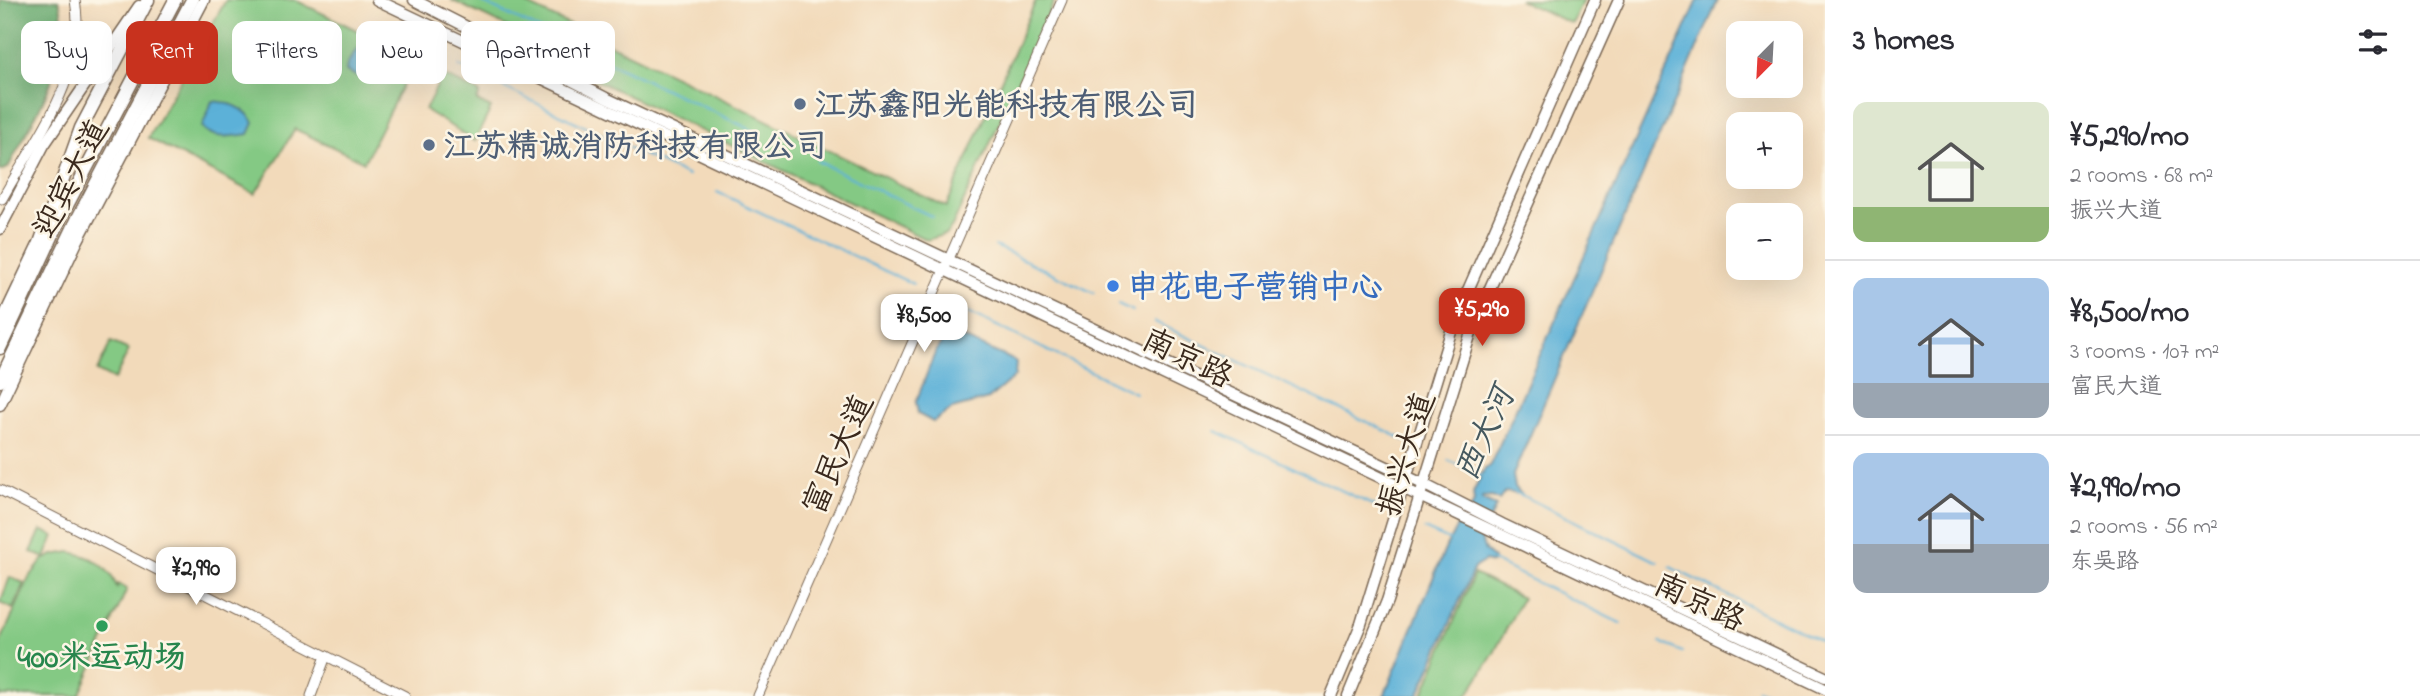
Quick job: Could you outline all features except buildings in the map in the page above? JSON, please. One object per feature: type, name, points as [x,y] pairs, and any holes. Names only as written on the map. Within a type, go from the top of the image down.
[{"type":"highway","points":[[0,327],[40,243],[81,128],[148,0]]},
{"type":"highway","name":"迎宾大道","points":[[0,348],[64,213],[175,0]]},
{"type":"highway","name":"迎宾大道","points":[[0,381],[78,218],[192,0]]},
{"type":"main road","points":[[112,42],[137,0]]},
{"type":"main road","points":[[112,46],[143,0]]},
{"type":"main road","points":[[0,405],[77,242],[204,0]]},
{"type":"main road","name":"南京路","points":[[377,0],[1423,484],[1460,503],[1500,529],[1825,689]]},
{"type":"main road","name":"振兴大道","points":[[1331,696],[1361,624],[1454,322],[1595,0]]},
{"type":"main road","name":"振兴大道","points":[[1348,696],[1387,601],[1473,326],[1619,0]]},
{"type":"main road","name":"南京路","points":[[418,2],[608,100],[1455,515],[1500,529],[1825,677]]},
{"type":"main road","points":[[0,229],[4,200],[86,84]]},
{"type":"street","points":[[4,200],[63,92],[77,43],[75,0]]},
{"type":"street","name":"富民大道","points":[[758,696],[1062,0]]},
{"type":"street","points":[[0,490],[405,696]]},
{"type":"street","points":[[312,696],[326,656]]},
{"type":"green space","points":[[0,0],[59,0],[62,21],[21,21],[21,84],[50,84],[8,168],[0,171]]},
{"type":"green space","points":[[226,0],[295,0],[338,21],[232,21],[232,84],[342,84],[342,23],[356,30],[356,84],[403,84],[364,162],[295,129],[255,194],[148,138],[179,84],[218,84],[218,21],[214,21]]},
{"type":"green space","points":[[451,0],[518,0],[561,21],[495,21]]},
{"type":"green space","points":[[1036,0],[1055,0],[952,227],[946,234],[927,240],[604,84],[615,84],[615,47],[946,207]]},
{"type":"green space","points":[[1519,0],[1583,0],[1572,24]]},
{"type":"green space","points":[[447,77],[480,93],[477,101],[491,108],[475,141],[425,110],[438,84],[447,84]]},
{"type":"green space","points":[[111,342],[129,350],[114,380],[97,371]]},
{"type":"green space","points":[[41,530],[54,536],[45,558],[31,552]]},
{"type":"green space","points":[[70,552],[98,563],[109,573],[117,587],[118,584],[127,589],[79,696],[0,696],[0,643],[29,578],[43,560]]},
{"type":"green space","points":[[1474,574],[1522,598],[1494,653],[1467,696],[1422,696]]},
{"type":"green space","points":[[10,577],[24,583],[13,609],[0,603]]},
{"type":"water","points":[[1698,0],[1718,0],[1513,475],[1515,487],[1521,494],[1505,492],[1499,500],[1492,497],[1482,498],[1496,506],[1481,539],[1485,551],[1494,559],[1492,563],[1485,561],[1474,568],[1418,696],[1384,696],[1446,547],[1458,524],[1463,525],[1474,502],[1473,493],[1484,470],[1490,465],[1510,422]]},
{"type":"water","points":[[356,50],[356,75],[346,71],[347,64]]},
{"type":"water","points":[[212,101],[231,104],[247,113],[254,123],[249,134],[217,136],[202,127]]},
{"type":"water","points":[[963,338],[1013,360],[1016,362],[1015,376],[988,399],[952,409],[933,422],[918,414],[916,402],[936,350],[944,340]]},
{"type":"waterway","points":[[477,0],[758,133]]},
{"type":"waterway","points":[[459,66],[688,176]]},
{"type":"waterway","points":[[817,161],[933,217]]},
{"type":"waterway","points":[[717,192],[913,284]]},
{"type":"waterway","points":[[995,246],[1094,293]]},
{"type":"waterway","points":[[1118,304],[1133,311]]},
{"type":"waterway","points":[[968,312],[1135,393]]},
{"type":"waterway","points":[[1155,322],[1405,440]]},
{"type":"waterway","points":[[1216,431],[1383,510]]},
{"type":"waterway","name":"西大河","points":[[1448,460],[1481,476]]},
{"type":"waterway","points":[[1515,492],[1658,562]]},
{"type":"waterway","points":[[1424,529],[1451,541]]},
{"type":"waterway","points":[[1491,560],[1622,624]]},
{"type":"waterway","points":[[1670,567],[1825,643]]},
{"type":"waterway","points":[[1660,642],[1682,652]]},
{"type":"waterway","points":[[1757,689],[1773,696]]},
{"type":"place","name":"江苏鑫阳光能科技有限公司","points":[[800,104]]},
{"type":"place","name":"江苏精诚消防科技有限公司","points":[[429,145]]},
{"type":"place","name":"申花电子营销中心","points":[[1113,286]]},
{"type":"place","name":"400米运动场","points":[[102,626]]}]
